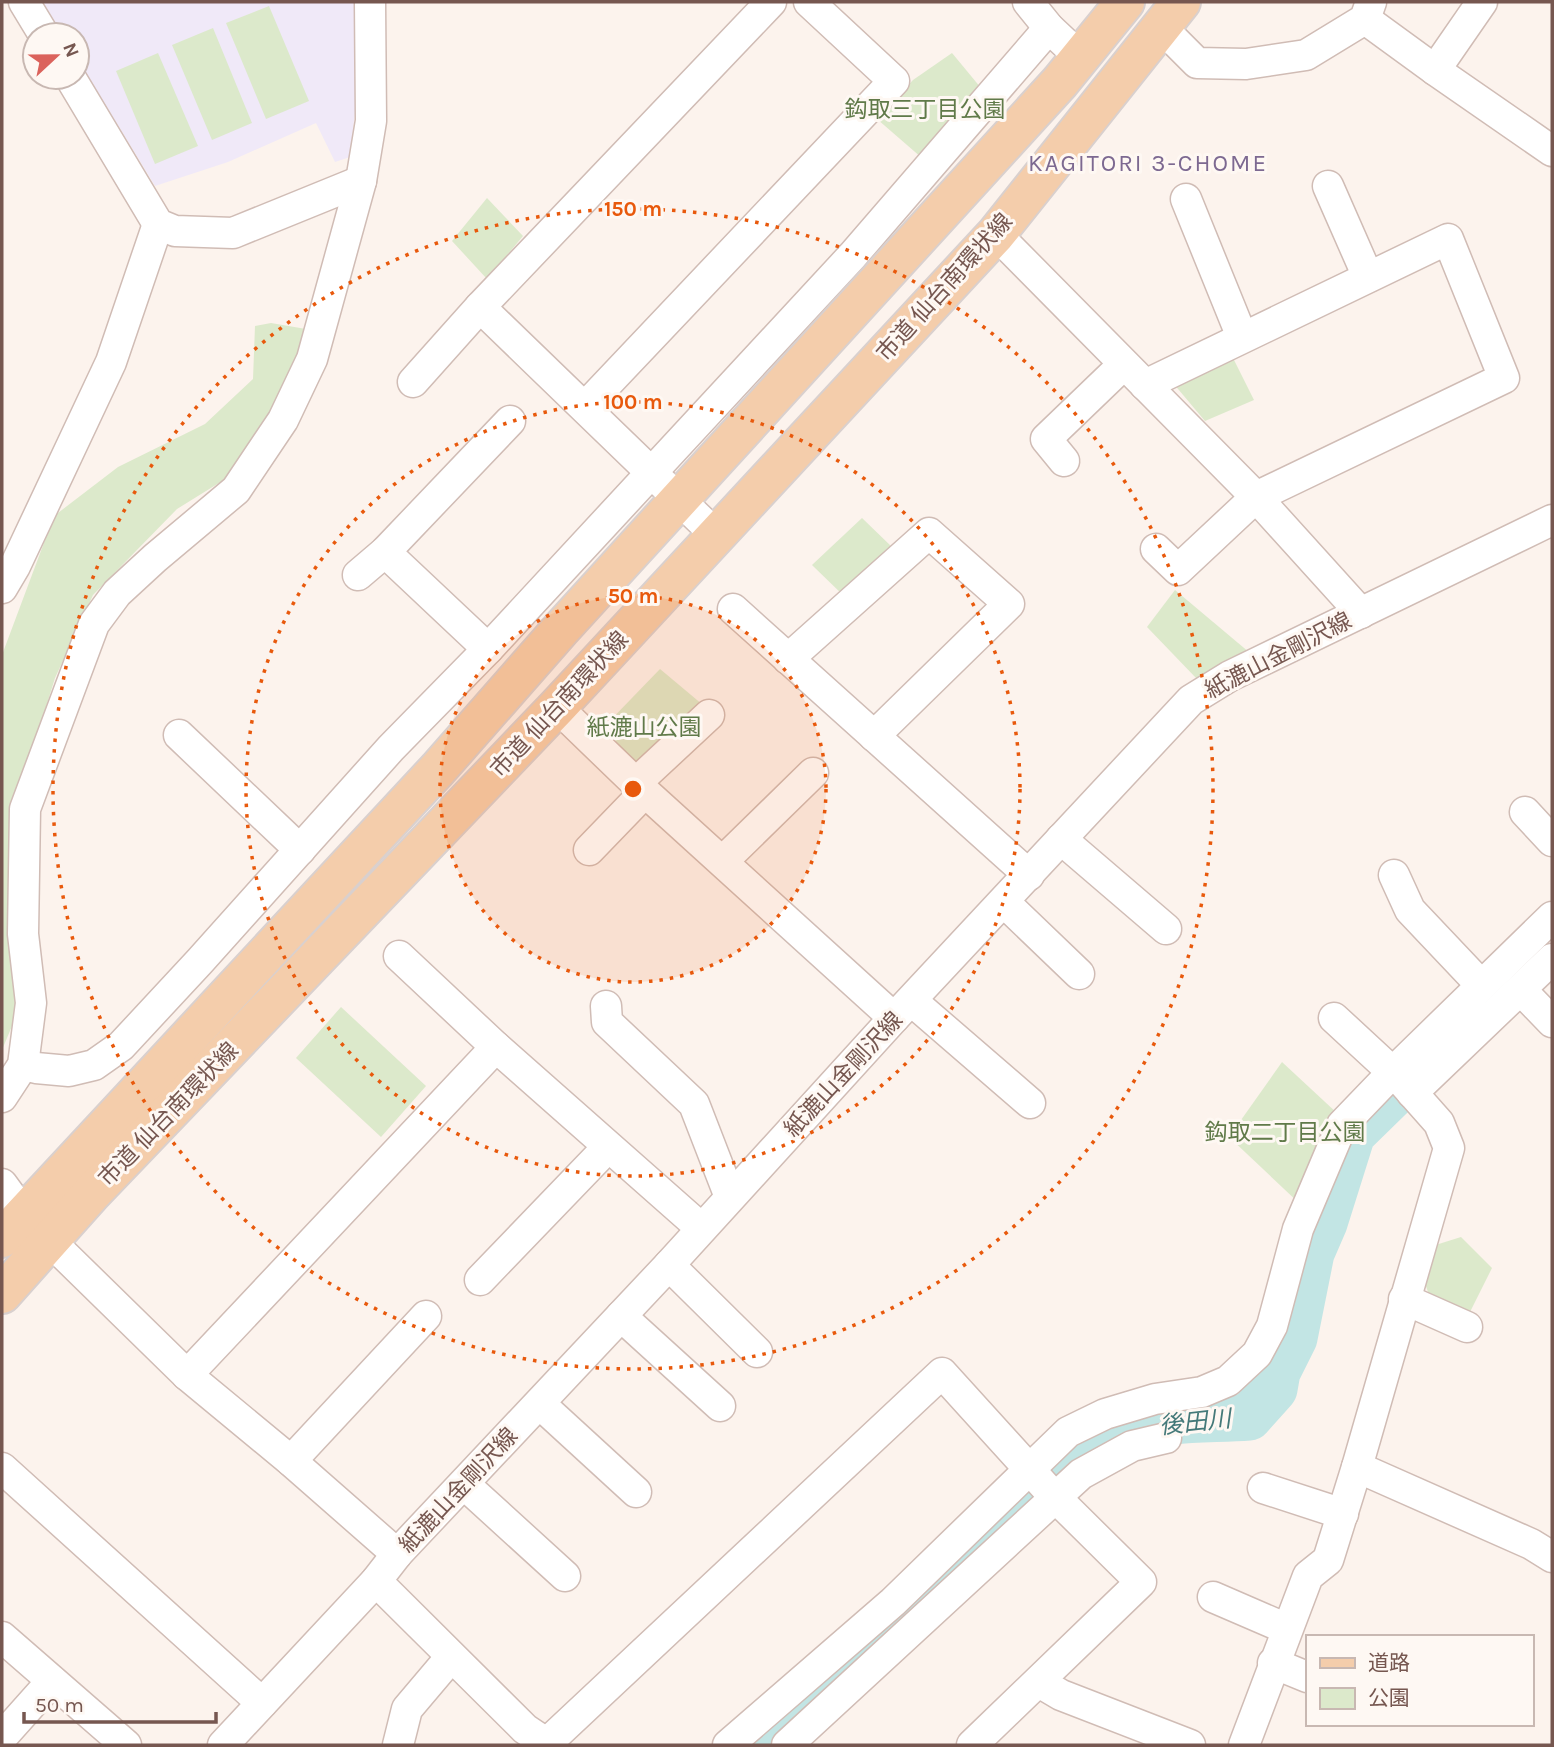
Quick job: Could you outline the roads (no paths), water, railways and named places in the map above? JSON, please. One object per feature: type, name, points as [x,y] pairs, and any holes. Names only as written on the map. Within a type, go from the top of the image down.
[{"type":"main road","name":"市道 仙台南環状線","points":[[2,1294],[25,1231],[561,629],[1081,58],[1125,2]]},
{"type":"main road","name":"市道 仙台南環状線","points":[[25,1231],[100,1185],[557,707],[996,234],[1171,14]]},
{"type":"street","points":[[24,2],[36,21]]},
{"type":"street","points":[[2,1097],[23,1065],[32,1003],[23,934],[25,809],[93,624],[117,593],[236,490],[283,420],[312,359],[361,181],[371,121],[370,2]]},
{"type":"street","points":[[413,382],[480,307],[771,2]]},
{"type":"street","points":[[586,407],[894,81],[809,2]]},
{"type":"street","points":[[1028,2],[1049,28],[1081,58]]},
{"type":"street","points":[[1435,70],[1482,2]]},
{"type":"street","points":[[1171,14],[1197,63],[1246,64],[1306,55],[1368,10],[1435,70],[1552,151]]},
{"type":"street","points":[[23,1065],[68,1071],[94,1065],[121,1046],[391,748],[488,649],[853,255],[1049,28]]},
{"type":"street","points":[[78,91],[158,224],[175,231],[233,233],[361,181]]},
{"type":"street","points":[[1328,186],[1368,277]]},
{"type":"street","points":[[1186,199],[1242,337]]},
{"type":"street","points":[[2,588],[21,554],[111,362],[158,224]]},
{"type":"street","points":[[996,234],[1256,498],[1361,613]]},
{"type":"street","points":[[1145,385],[1448,239],[1504,378],[1256,498],[1178,570],[1156,549]]},
{"type":"street","points":[[480,307],[717,536]]},
{"type":"street","points":[[1064,461],[1045,439],[1124,365]]},
{"type":"street","points":[[358,575],[385,552],[510,421]]},
{"type":"street","name":"紙漉山金剛沢線","points":[[223,1745],[376,1581],[397,1554],[540,1404],[1191,700],[1230,676],[1552,520]]},
{"type":"street","points":[[788,659],[929,533],[1009,604],[874,736]]},
{"type":"street","points":[[385,552],[488,649]]},
{"type":"street","points":[[733,609],[1029,875]]},
{"type":"street","points":[[557,707],[723,861],[903,1010],[1030,1103]]},
{"type":"street","points":[[589,850],[641,787],[709,715]]},
{"type":"street","points":[[179,735],[300,850]]},
{"type":"street","points":[[723,861],[813,774]]},
{"type":"street","points":[[1525,812],[1552,841]]},
{"type":"street","points":[[1061,839],[1166,929]]},
{"type":"street","points":[[1394,875],[1410,910],[1481,985]]},
{"type":"street","points":[[1004,902],[1079,974]]},
{"type":"street","points":[[1403,1083],[1481,985],[1552,917]]},
{"type":"street","points":[[399,956],[701,1228]]},
{"type":"street","points":[[787,1745],[1044,1485],[1068,1432],[1105,1414],[1142,1403],[1202,1392],[1228,1381],[1257,1354],[1272,1326],[1298,1229],[1342,1125],[1403,1083],[1521,990],[1552,959]]},
{"type":"street","points":[[1521,990],[1552,1023]]},
{"type":"street","points":[[606,1006],[607,1022],[694,1104],[730,1197]]},
{"type":"street","points":[[1244,1745],[1308,1576],[1328,1560],[1449,1148],[1440,1123],[1403,1083],[1334,1018]]},
{"type":"street","points":[[187,1375],[496,1046]]},
{"type":"street","points":[[480,1280],[608,1147]]},
{"type":"street","points":[[2,1184],[25,1231],[187,1375],[397,1554]]},
{"type":"street","points":[[669,1265],[757,1352]]},
{"type":"street","points":[[1404,1299],[1467,1327]]},
{"type":"street","points":[[291,1461],[426,1316]]},
{"type":"street","points":[[621,1316],[720,1406]]},
{"type":"street","points":[[376,1581],[525,1729],[548,1745],[942,1373],[1044,1485],[1141,1583],[972,1745]]},
{"type":"street","points":[[540,1404],[636,1492]]},
{"type":"street","points":[[728,1745],[893,1602],[1044,1485],[1081,1475],[1132,1446],[1166,1438]]},
{"type":"street","points":[[1357,1466],[1521,1539],[1552,1557]]},
{"type":"street","points":[[2,1468],[262,1703]]},
{"type":"street","points":[[464,1484],[565,1576]]},
{"type":"street","points":[[1263,1488],[1343,1514]]},
{"type":"street","points":[[1213,1597],[1287,1629]]},
{"type":"street","points":[[2,1637],[126,1745]]},
{"type":"street","points":[[398,1745],[407,1709],[451,1657]]},
{"type":"street","points":[[1273,1663],[1306,1677]]},
{"type":"street","points":[[2,1737],[52,1681]]},
{"type":"street","points":[[1039,1682],[1062,1695],[1190,1745]]},
{"type":"waterway","name":"後田川","points":[[755,1745],[1063,1467],[1102,1444],[1157,1423],[1249,1417],[1274,1389],[1277,1372],[1294,1338],[1311,1253],[1324,1223],[1352,1134],[1439,1049]]},
{"type":"district","name":"KAGITORI 3-CHOME","points":[[1148,163]]},
{"type":"park label","name":"鈎取三丁目公園","points":[[925,109]]},
{"type":"park label","name":"紙漉山公園","points":[[644,727]]},
{"type":"park label","name":"鈎取二丁目公園","points":[[1285,1132]]}]
